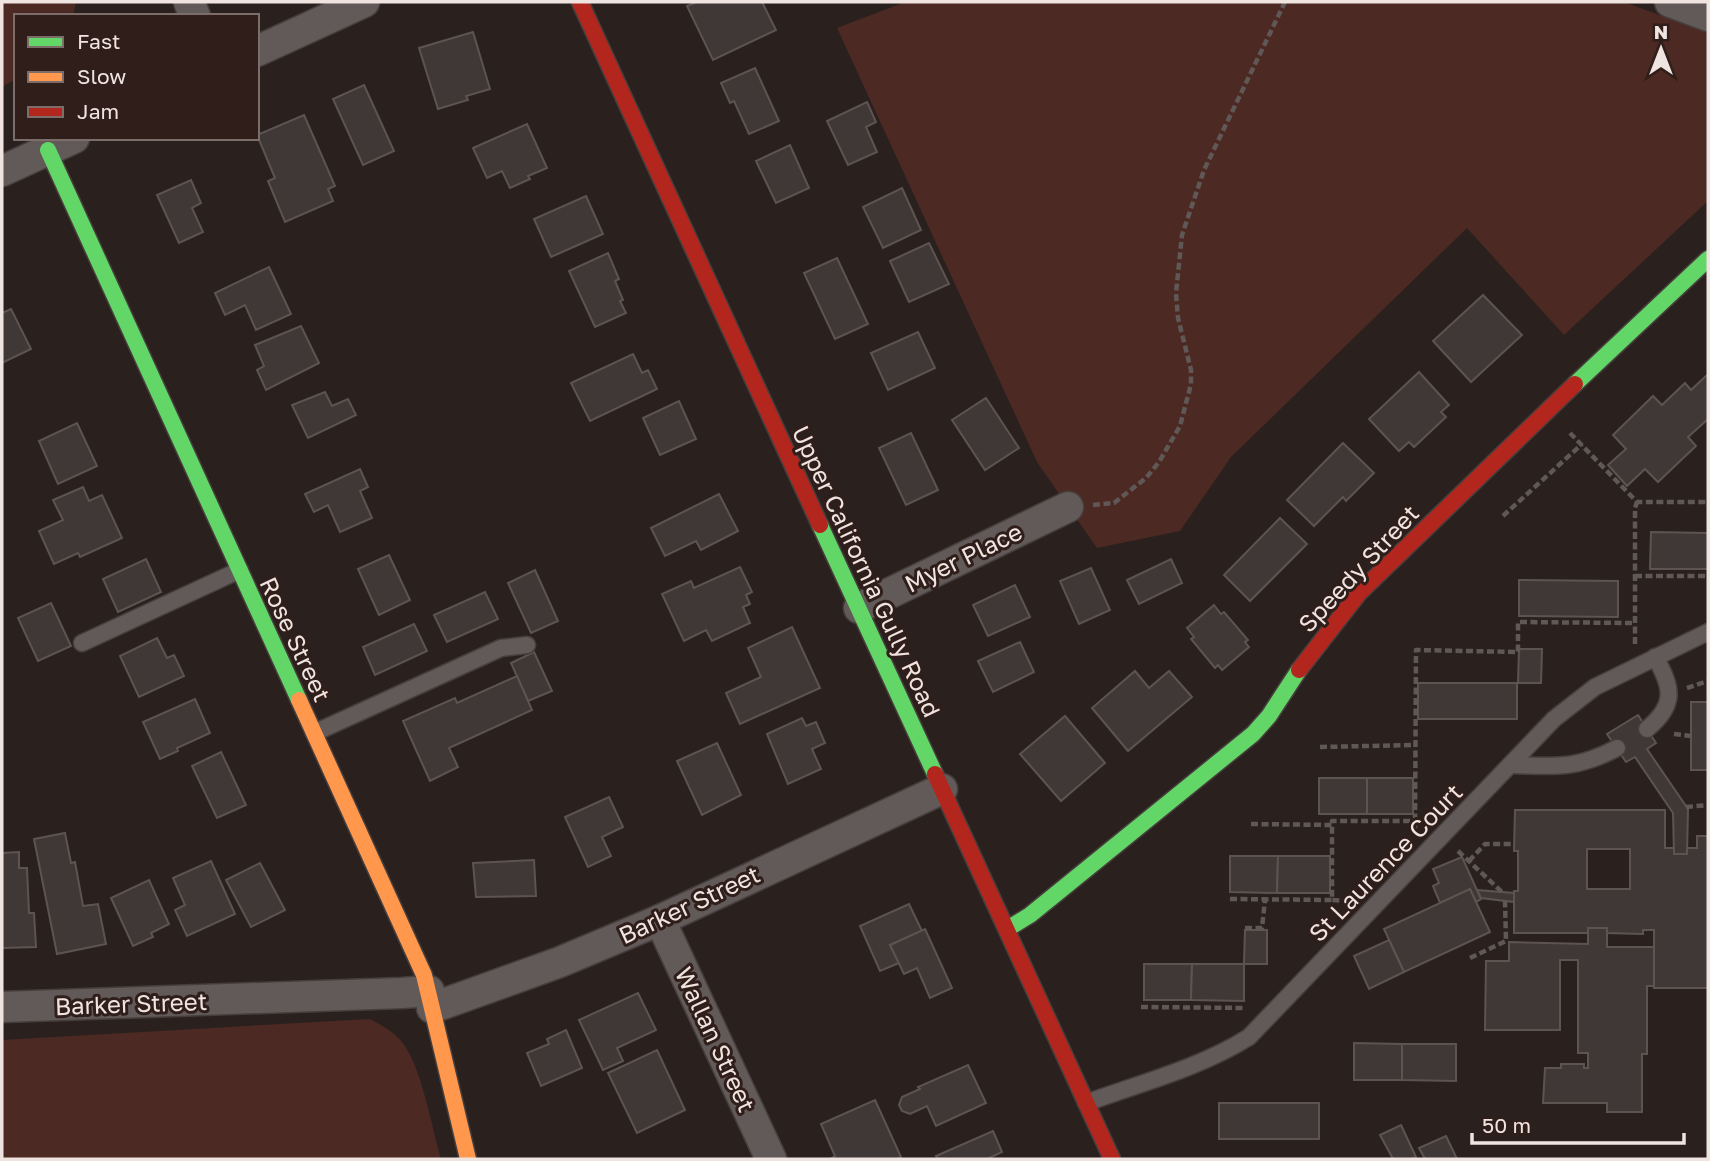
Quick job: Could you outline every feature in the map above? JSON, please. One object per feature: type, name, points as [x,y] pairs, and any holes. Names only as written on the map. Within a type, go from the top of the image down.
[{"type":"street","points":[[259,50],[364,2]]},
{"type":"street","name":"Upper California Gully Road","points":[[580,2],[1112,1159]]},
{"type":"street","points":[[1671,2],[1708,16]]},
{"type":"street","points":[[2,172],[61,144]]},
{"type":"street","name":"Rose Street","points":[[61,144],[240,570],[412,947],[431,1000],[448,1083],[468,1159]]},
{"type":"street","name":"Speedy Street","points":[[1007,929],[1030,915],[1253,734],[1269,716],[1311,652],[1359,593],[1708,258]]},
{"type":"street","name":"Myer Place","points":[[859,608],[1068,507]]},
{"type":"street","name":"Barker Street","points":[[2,1007],[402,993],[431,1000],[561,962],[942,789]]},
{"type":"street","name":"Wallan Street","points":[[660,919],[771,1159]]},
{"type":"lane","points":[[82,643],[240,570]]},
{"type":"lane","name":"St Laurence Court","points":[[1086,1103],[1231,1049],[1249,1038],[1554,719],[1576,700],[1635,666],[1708,632]]},
{"type":"lane","points":[[314,733],[501,648],[527,645]]},
{"type":"lane","points":[[1647,729],[1661,716],[1669,699],[1667,679],[1655,657]]},
{"type":"lane","points":[[1510,765],[1577,765],[1594,760],[1616,748]]},
{"type":"path","points":[[1068,507],[1114,503],[1159,462],[1180,426],[1191,384],[1191,370],[1178,318],[1177,293],[1182,235],[1204,170],[1285,2]]},
{"type":"path","points":[[1547,410],[1637,502],[1708,502]]},
{"type":"path","points":[[1503,516],[1582,444]]},
{"type":"path","points":[[1635,666],[1637,502]]},
{"type":"path","points":[[1635,576],[1708,576]]},
{"type":"path","points":[[1423,855],[1415,847],[1416,650],[1518,652],[1518,622],[1635,623]]},
{"type":"path","points":[[1320,747],[1415,745]]},
{"type":"path","points":[[1686,807],[1708,805]]},
{"type":"path","points":[[1332,900],[1332,821],[1415,821]]},
{"type":"path","points":[[1251,824],[1332,825]]},
{"type":"path","points":[[1442,836],[1502,892]]},
{"type":"path","points":[[1469,862],[1485,844],[1514,844]]},
{"type":"path","points":[[1230,899],[1345,901],[1355,909]]},
{"type":"path","points":[[1245,928],[1262,928],[1265,900]]},
{"type":"path","points":[[1470,958],[1506,941],[1505,901]]},
{"type":"path","points":[[1141,1007],[1255,1009],[1268,1018]]},
{"type":"shaded area","points":[[2,2],[76,2],[73,14],[14,14],[14,80],[2,87]]},
{"type":"shaded area","points":[[905,2],[1624,2],[1708,33],[1708,201],[1564,335],[1467,228],[1231,457],[1180,531],[1097,548],[1037,462],[837,28]]},
{"type":"shaded area","points":[[370,1019],[387,1028],[408,1051],[420,1080],[441,1159],[2,1159],[2,1040]]},
{"type":"building","points":[[697,2],[762,2],[776,30],[713,60],[687,6]]},
{"type":"building","points":[[473,32],[490,89],[466,96],[468,100],[438,109],[419,48]]},
{"type":"building","points":[[755,68],[779,121],[749,134],[734,101],[730,103],[721,83]]},
{"type":"building","points":[[364,85],[394,151],[363,165],[333,99]]},
{"type":"building","points":[[867,102],[876,122],[866,127],[877,152],[848,165],[827,121]]},
{"type":"building","points":[[304,115],[335,186],[328,189],[333,201],[285,222],[268,181],[275,178],[259,134]]},
{"type":"building","points":[[527,124],[547,168],[510,188],[502,171],[487,178],[473,148]]},
{"type":"building","points":[[790,145],[809,188],[776,203],[756,161]]},
{"type":"building","points":[[191,180],[201,203],[192,208],[203,232],[179,243],[157,195]]},
{"type":"building","points":[[902,188],[921,230],[883,248],[863,207]]},
{"type":"building","points":[[586,196],[603,234],[551,257],[534,219]]},
{"type":"building","points":[[929,243],[949,284],[909,302],[890,261]]},
{"type":"building","points":[[608,253],[619,279],[615,281],[626,313],[595,327],[569,271]]},
{"type":"building","points":[[837,258],[868,324],[835,339],[804,273]]},
{"type":"building","points":[[269,267],[291,314],[256,330],[245,305],[225,315],[215,293]]},
{"type":"building","points":[[1483,295],[1522,335],[1471,382],[1433,341]]},
{"type":"building","points":[[11,309],[31,349],[2,363],[2,313]]},
{"type":"building","points":[[301,326],[319,363],[266,390],[257,370],[264,366],[255,345]]},
{"type":"building","points":[[918,332],[935,368],[888,390],[871,353]]},
{"type":"building","points":[[633,354],[642,373],[648,370],[657,389],[590,421],[571,383]]},
{"type":"building","points":[[1419,372],[1449,405],[1441,412],[1446,417],[1414,447],[1409,442],[1399,451],[1369,419]]},
{"type":"building","points":[[1708,374],[1708,419],[1688,437],[1696,446],[1658,482],[1645,469],[1627,486],[1608,465],[1626,449],[1613,435],[1653,396],[1662,405],[1685,383],[1691,390]]},
{"type":"building","points":[[325,392],[332,406],[348,399],[356,415],[308,438],[292,405]]},
{"type":"building","points":[[986,398],[1019,448],[985,470],[952,420]]},
{"type":"building","points":[[679,401],[696,439],[660,455],[643,418]]},
{"type":"building","points":[[77,423],[97,466],[58,484],[39,441]]},
{"type":"building","points":[[911,433],[938,490],[906,505],[879,448]]},
{"type":"building","points":[[1343,443],[1374,473],[1346,501],[1343,497],[1314,526],[1287,500]]},
{"type":"building","points":[[360,469],[368,487],[360,491],[372,518],[340,532],[328,505],[314,512],[305,494]]},
{"type":"building","points":[[83,487],[89,501],[102,495],[122,538],[80,557],[78,553],[54,564],[39,531],[63,520],[53,500]]},
{"type":"building","points":[[719,494],[738,531],[701,550],[696,541],[665,556],[651,528]]},
{"type":"building","points":[[1280,518],[1307,544],[1250,601],[1224,575]]},
{"type":"building","points":[[1651,532],[1708,533],[1708,569],[1650,569]]},
{"type":"building","points":[[389,555],[410,600],[379,615],[358,569]]},
{"type":"building","points":[[146,559],[161,592],[118,612],[103,579]]},
{"type":"building","points":[[1171,559],[1182,583],[1139,604],[1127,580]]},
{"type":"building","points":[[740,567],[752,592],[746,595],[750,604],[743,607],[750,623],[712,641],[706,630],[684,641],[662,594],[691,581],[694,588]]},
{"type":"building","points":[[1091,568],[1110,610],[1079,624],[1060,581]]},
{"type":"building","points":[[535,570],[558,621],[531,633],[508,583]]},
{"type":"building","points":[[1519,580],[1618,581],[1618,617],[1519,616]]},
{"type":"building","points":[[1015,585],[1030,617],[988,636],[973,605]]},
{"type":"building","points":[[485,592],[498,619],[447,642],[434,615]]},
{"type":"building","points":[[51,603],[71,646],[38,661],[18,618]]},
{"type":"building","points":[[1214,605],[1221,614],[1224,612],[1248,640],[1245,642],[1249,647],[1222,670],[1218,665],[1215,668],[1191,639],[1194,637],[1187,628]]},
{"type":"building","points":[[414,624],[427,651],[375,675],[363,647]]},
{"type":"building","points":[[792,627],[820,688],[740,724],[726,693],[761,677],[748,648]]},
{"type":"building","points":[[157,638],[167,658],[174,655],[184,676],[139,697],[120,656]]},
{"type":"building","points":[[1020,642],[1034,672],[993,692],[978,661]]},
{"type":"building","points":[[1519,649],[1542,649],[1541,683],[1518,683]]},
{"type":"building","points":[[534,652],[552,691],[528,701],[511,663]]},
{"type":"building","points":[[1135,671],[1149,688],[1169,671],[1192,697],[1128,751],[1092,708]]},
{"type":"building","points":[[517,676],[532,710],[449,748],[458,767],[430,781],[403,721],[455,698],[457,703]]},
{"type":"building","points":[[1418,683],[1517,683],[1517,719],[1418,719]]},
{"type":"building","points":[[195,699],[210,733],[160,759],[143,722]]},
{"type":"building","points":[[1691,702],[1708,702],[1708,770],[1691,770]]},
{"type":"building","points":[[1638,715],[1656,743],[1647,749],[1688,809],[1687,854],[1674,854],[1673,813],[1635,757],[1626,762],[1607,734]]},
{"type":"building","points":[[1065,716],[1105,763],[1061,801],[1020,754]]},
{"type":"building","points":[[802,718],[806,726],[816,722],[825,743],[812,749],[821,769],[788,784],[767,734]]},
{"type":"building","points":[[717,743],[741,795],[702,815],[677,761]]},
{"type":"building","points":[[221,752],[246,805],[217,818],[192,766]]},
{"type":"building","points":[[1319,778],[1367,778],[1367,814],[1319,814]]},
{"type":"building","points":[[1367,778],[1413,778],[1413,814],[1367,814]]},
{"type":"building","points":[[609,797],[623,827],[602,837],[611,856],[588,867],[565,817]]},
{"type":"building","points":[[1515,810],[1665,810],[1665,848],[1674,848],[1674,854],[1687,854],[1687,848],[1697,848],[1697,836],[1708,836],[1708,988],[1654,988],[1654,930],[1643,930],[1643,934],[1607,933],[1607,928],[1588,928],[1588,933],[1514,933],[1518,851],[1514,851]],"holes":[[[1587,849],[1630,849],[1630,889],[1587,889]]]},
{"type":"building","points":[[65,833],[71,863],[75,862],[83,906],[98,904],[106,944],[57,954],[34,839]]},
{"type":"building","points":[[19,852],[19,868],[27,868],[29,913],[34,913],[36,947],[2,948],[2,853]]},
{"type":"building","points":[[1230,856],[1278,856],[1277,893],[1230,892]]},
{"type":"building","points":[[1278,856],[1330,856],[1330,893],[1277,893]]},
{"type":"building","points":[[1462,857],[1481,899],[1476,902],[1470,889],[1440,903],[1433,886],[1439,883],[1433,869]]},
{"type":"building","points":[[534,860],[536,896],[476,897],[473,863]]},
{"type":"building","points":[[211,861],[235,914],[187,936],[175,910],[185,905],[173,878]]},
{"type":"building","points":[[260,863],[285,910],[251,927],[226,880]]},
{"type":"building","points":[[149,880],[169,924],[151,933],[153,937],[133,946],[111,898]]},
{"type":"building","points":[[1470,889],[1490,932],[1404,972],[1384,929]]},
{"type":"building","points":[[1477,890],[1514,893],[1514,902],[1481,898]]},
{"type":"building","points":[[909,904],[922,931],[890,945],[899,963],[880,971],[860,926]]},
{"type":"building","points":[[1588,928],[1607,928],[1607,947],[1654,947],[1654,986],[1647,986],[1647,1054],[1642,1054],[1642,1112],[1607,1112],[1607,1103],[1543,1103],[1545,1068],[1561,1068],[1561,1064],[1584,1064],[1584,1068],[1588,1068],[1588,1053],[1578,1053],[1578,960],[1560,960],[1560,1030],[1485,1030],[1486,961],[1509,961],[1509,942],[1588,944]]},
{"type":"building","points":[[925,929],[952,988],[930,998],[917,968],[904,974],[890,945]]},
{"type":"building","points":[[1245,930],[1267,930],[1267,964],[1244,964]]},
{"type":"building","points":[[1389,940],[1404,972],[1369,989],[1354,956]]},
{"type":"building","points":[[1144,964],[1192,964],[1191,1000],[1144,1000]]},
{"type":"building","points":[[1192,964],[1244,964],[1244,1001],[1191,1000]]},
{"type":"building","points":[[638,993],[656,1030],[617,1048],[623,1061],[603,1070],[579,1020]]},
{"type":"building","points":[[566,1030],[582,1068],[541,1086],[527,1053],[549,1044],[547,1039]]},
{"type":"building","points":[[1354,1043],[1402,1044],[1402,1080],[1354,1080]]},
{"type":"building","points":[[1402,1044],[1456,1044],[1456,1081],[1402,1080]]},
{"type":"building","points":[[657,1050],[685,1110],[637,1133],[608,1073]]},
{"type":"building","points":[[968,1065],[986,1103],[936,1126],[927,1106],[910,1114],[902,1111],[899,1105],[902,1097]]},
{"type":"building","points":[[875,1100],[901,1157],[830,1159],[835,1156],[821,1124]]},
{"type":"building","points":[[1219,1103],[1319,1103],[1319,1139],[1219,1139]]},
{"type":"building","points":[[1401,1125],[1416,1157],[1411,1159],[1393,1159],[1380,1135]]},
{"type":"building","points":[[993,1131],[1002,1152],[987,1159],[938,1159],[936,1156]]},
{"type":"building","points":[[1446,1136],[1457,1159],[1425,1159],[1419,1148]]},
{"type":"traffic: fast","points":[[48,150],[299,700]]},
{"type":"traffic: fast","points":[[1575,384],[1708,259]]},
{"type":"traffic: fast","points":[[820,525],[935,774]]},
{"type":"traffic: fast","points":[[1007,929],[1030,915],[1253,734],[1269,716],[1299,670]]},
{"type":"traffic: slow","points":[[299,700],[424,975],[468,1159]]},
{"type":"traffic: jam","points":[[580,2],[820,525]]},
{"type":"traffic: jam","points":[[1299,670],[1359,593],[1575,384]]},
{"type":"traffic: jam","points":[[935,774],[1112,1159]]}]
